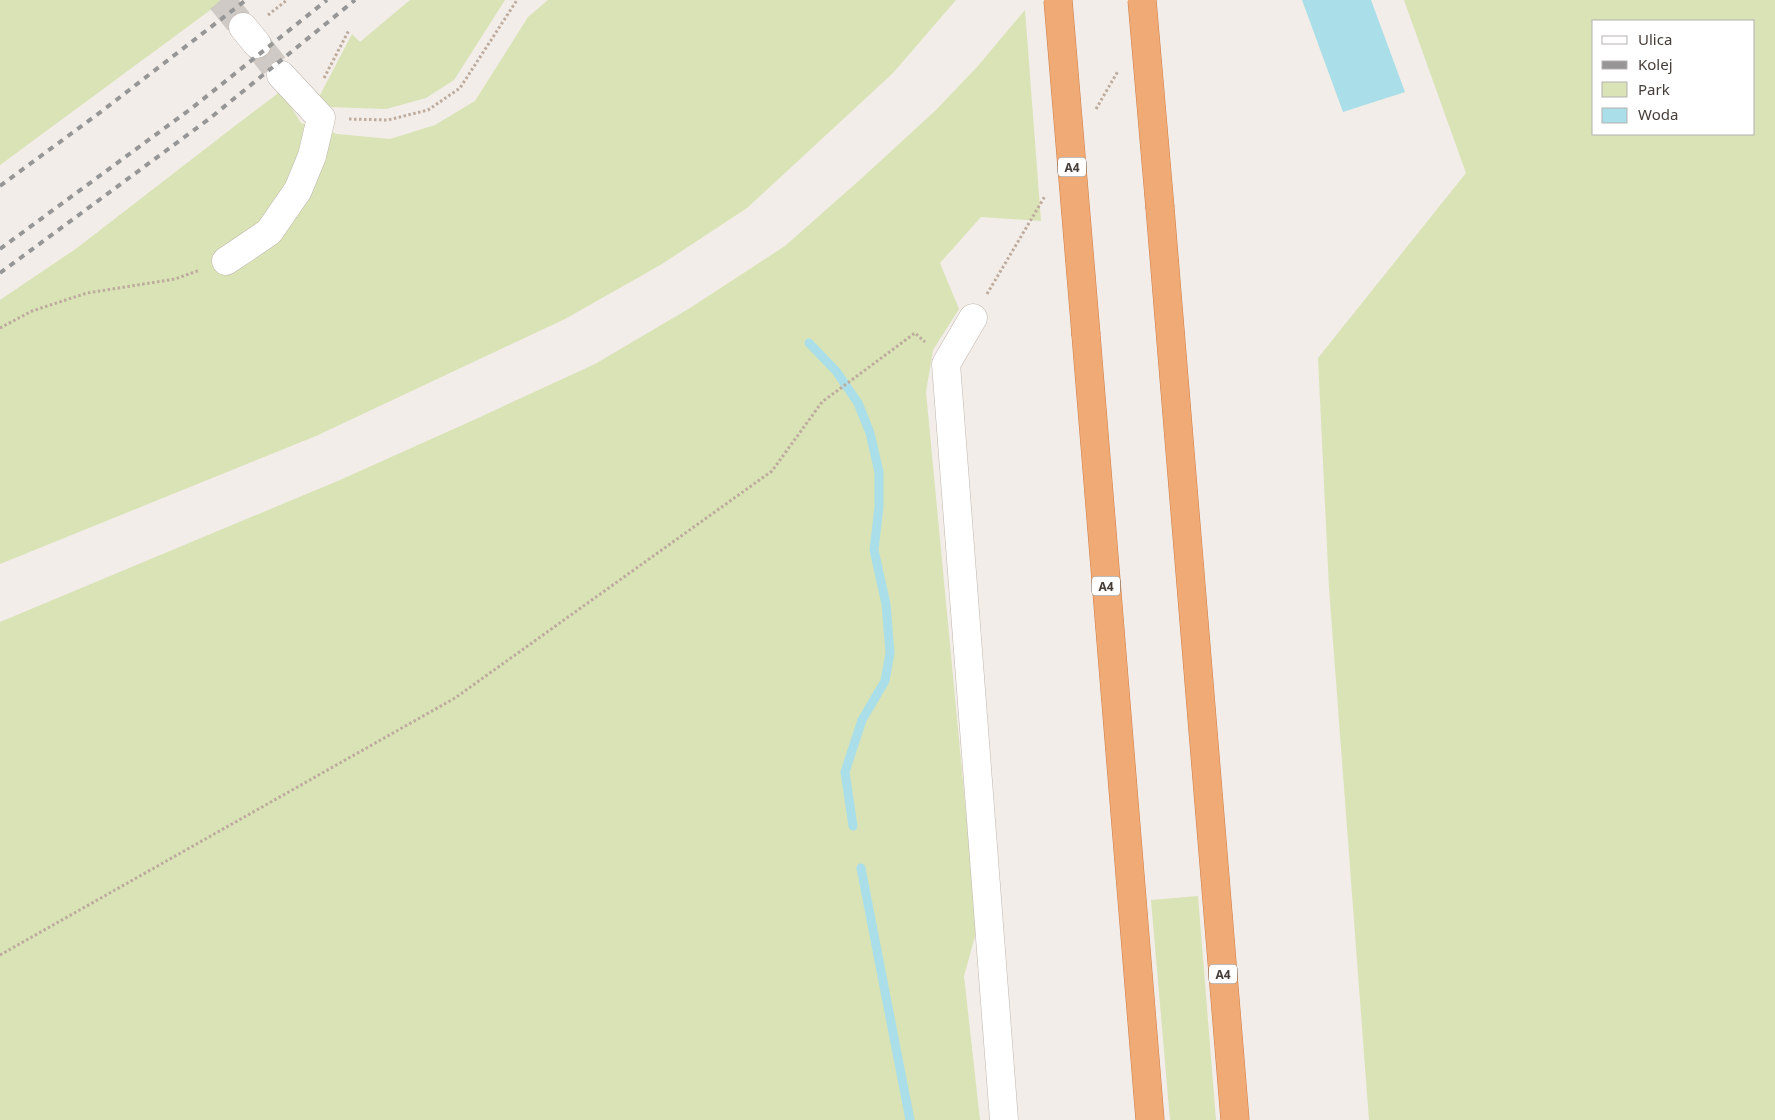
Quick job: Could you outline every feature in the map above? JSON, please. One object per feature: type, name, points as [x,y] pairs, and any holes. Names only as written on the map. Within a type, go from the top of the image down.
[{"type":"highway","name":"A4","points":[[1058,0],[1150,1120]]},
{"type":"highway","name":"A4","points":[[1142,0],[1236,1120]]},
{"type":"lane","points":[[226,261],[269,232],[298,190],[312,156],[321,118],[281,75]]},
{"type":"lane","points":[[973,318],[946,364],[1004,1120]]},
{"type":"path","points":[[321,118],[388,120],[428,110],[460,88],[517,0]]},
{"type":"path","points":[[322,82],[349,30]]},
{"type":"path","points":[[0,328],[32,311],[87,294],[175,279],[226,261]]},
{"type":"path","points":[[0,955],[454,698],[772,471],[822,402],[915,333],[946,364]]},
{"type":"green space","points":[[0,0],[224,0],[0,165]]},
{"type":"green space","points":[[410,0],[505,0],[454,80],[426,98],[386,109],[329,107],[319,97],[352,34],[360,42]]},
{"type":"green space","points":[[548,0],[956,0],[893,73],[747,208],[662,264],[565,319],[316,436],[0,564],[0,300],[77,248],[281,91],[301,123],[337,134],[390,139],[435,125],[475,101],[528,17]]},
{"type":"green space","points":[[1404,0],[1775,0],[1775,1120],[1369,1120],[1329,588],[1318,358],[1466,173]]},
{"type":"green space","points":[[1025,10],[1041,221],[981,217],[940,263],[959,309],[933,350],[926,392],[977,929],[964,976],[980,1120],[0,1120],[0,622],[340,480],[467,423],[595,364],[690,308],[785,246],[862,178],[936,110],[977,67]]},
{"type":"green space","points":[[1198,896],[1216,1120],[1170,1120],[1151,900]]},
{"type":"water","points":[[1302,0],[1371,0],[1405,92],[1343,112]]},
{"type":"waterway","points":[[809,343],[836,371],[858,403],[870,433],[879,472],[879,507],[874,550],[886,604],[890,653],[885,681],[862,720],[845,772],[853,826]]},
{"type":"waterway","points":[[861,868],[910,1120]]},
{"type":"tunnel","points":[[221,0],[243,27]]},
{"type":"tunnel","points":[[257,44],[281,75]]},
{"type":"railway","points":[[0,186],[102,111],[246,0]]},
{"type":"railway","points":[[0,249],[192,108],[327,0]]},
{"type":"railway","points":[[0,273],[209,119],[355,0]]}]
